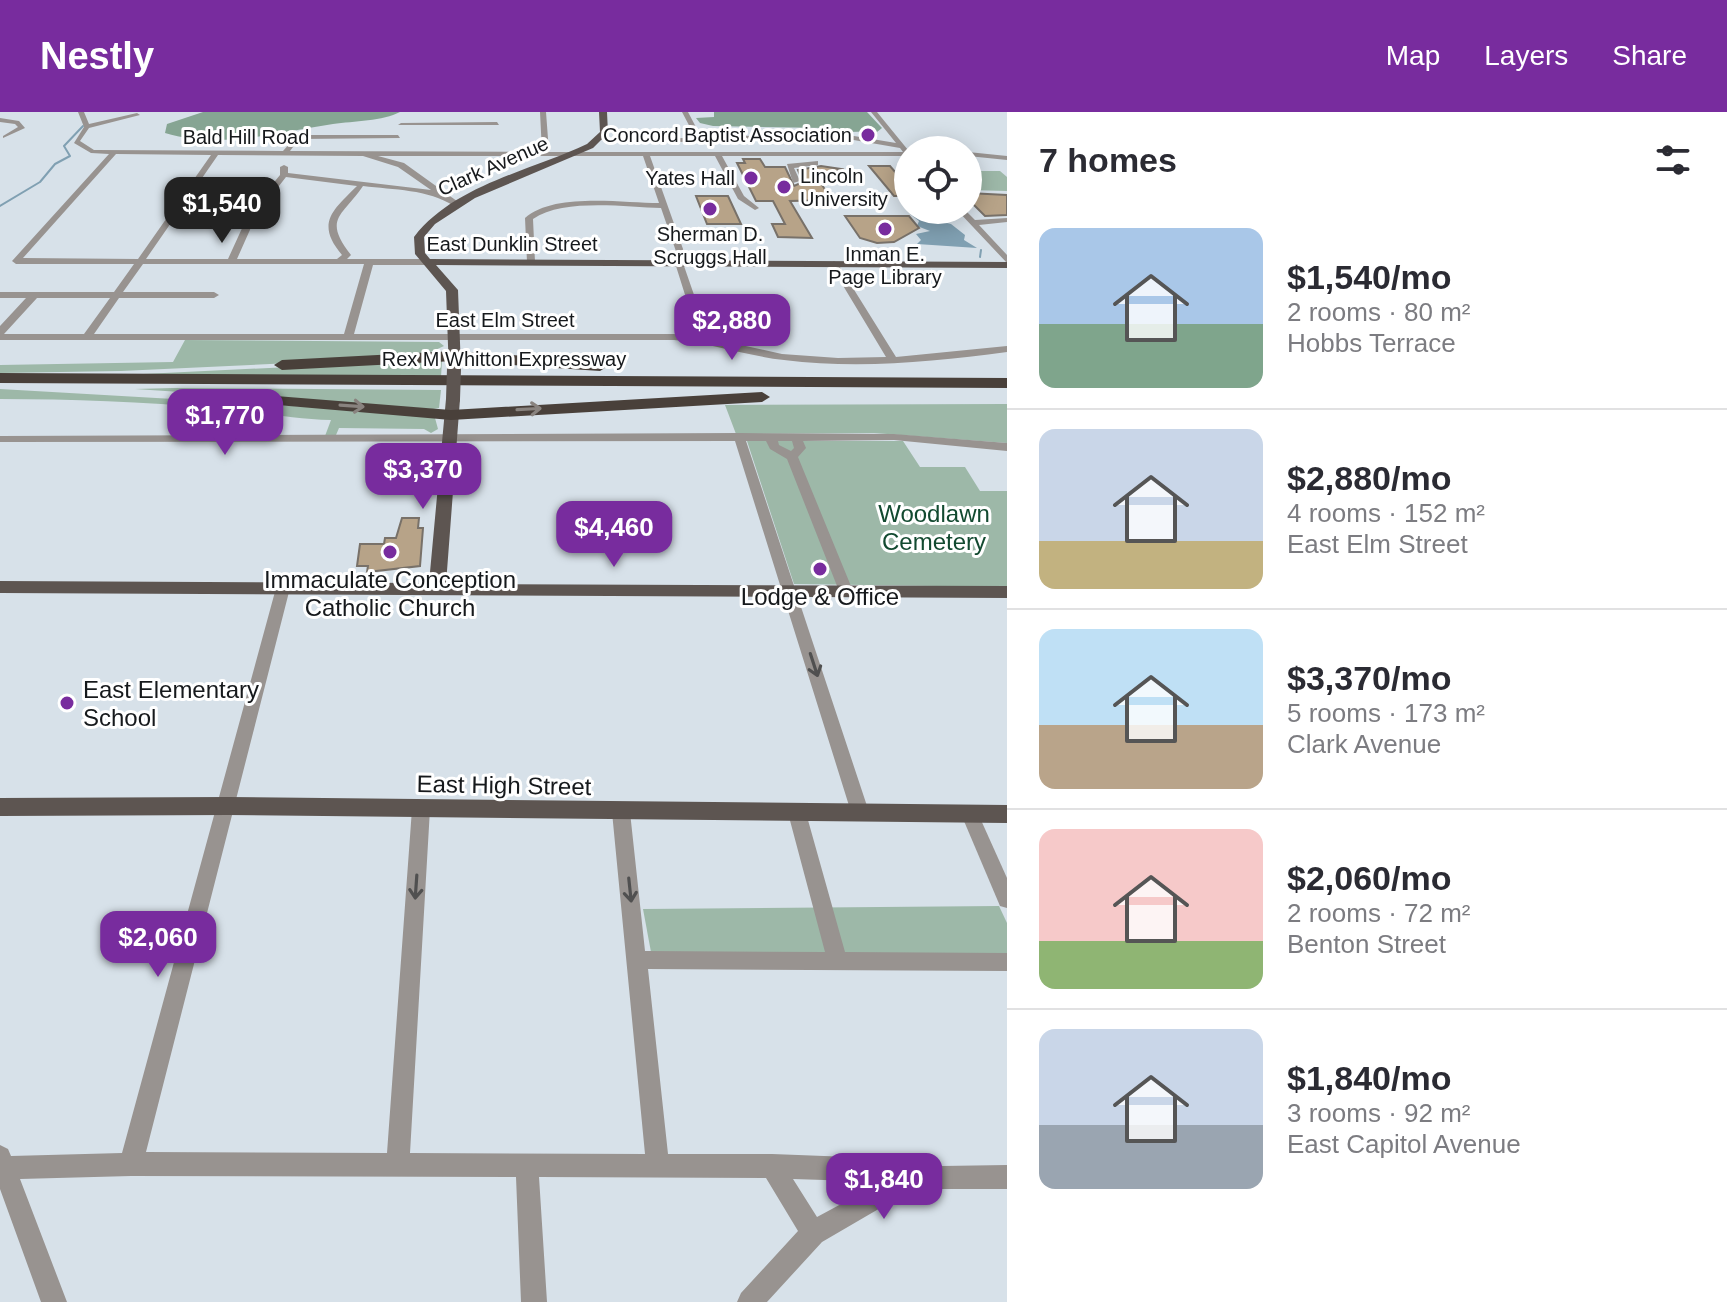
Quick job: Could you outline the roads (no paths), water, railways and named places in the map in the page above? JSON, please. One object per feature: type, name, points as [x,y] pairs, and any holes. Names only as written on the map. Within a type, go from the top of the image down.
[{"type":"highway","points":[[52,382],[101,373],[454,363],[854,383]]},
{"type":"highway","name":"Rex M Whitton Expressway","points":[[0,378],[52,382],[1007,390]]},
{"type":"highway","points":[[52,382],[452,407],[892,390]]},
{"type":"highway","name":"Rex M Whitton Expressway","points":[[0,385],[52,382],[1007,383]]},
{"type":"main road","points":[[600,139],[604,133],[603,112]]},
{"type":"main road","name":"Clark Avenue","points":[[427,262],[420,254],[419,237],[432,219],[457,204],[578,153],[600,139]]},
{"type":"main road","points":[[427,262],[441,274],[452,290]]},
{"type":"main road","name":"East Dunklin Street","points":[[427,262],[1007,262]]},
{"type":"main road","points":[[441,274],[462,262]]},
{"type":"main road","points":[[437,589],[452,407],[452,290],[462,262]]},
{"type":"main road","points":[[0,587],[1007,592]]},
{"type":"main road","name":"East High Street","points":[[0,807],[228,806],[1007,814]]},
{"type":"street","name":"Bald Hill Road","points":[[81,112],[87,127],[76,142],[78,145],[113,154],[363,154],[401,165],[457,204]]},
{"type":"street","points":[[395,151],[403,112]]},
{"type":"street","points":[[543,112],[546,152]]},
{"type":"street","points":[[685,112],[693,134]]},
{"type":"street","points":[[874,112],[894,137]]},
{"type":"street","points":[[87,127],[137,115]]},
{"type":"street","points":[[0,120],[17,122],[22,128],[5,137]]},
{"type":"street","points":[[401,125],[497,124]]},
{"type":"street","points":[[600,139],[693,134],[720,137],[842,136],[894,145]]},
{"type":"street","points":[[231,262],[253,213],[284,175],[285,153],[297,137],[398,137]]},
{"type":"street","points":[[363,154],[395,151],[894,154]]},
{"type":"street","points":[[87,337],[216,153]]},
{"type":"street","points":[[645,153],[665,206],[704,338]]},
{"type":"street","points":[[717,153],[741,197],[755,208]]},
{"type":"street","name":"East Dunklin Street","points":[[113,154],[16,261],[231,262],[343,258],[365,262],[427,262]]},
{"type":"street","points":[[796,181],[790,166],[846,162],[853,160],[850,154]]},
{"type":"street","points":[[982,155],[1007,158]]},
{"type":"street","points":[[284,175],[360,187],[443,195]]},
{"type":"street","points":[[343,258],[331,238],[330,228],[335,214],[360,187]]},
{"type":"street","points":[[531,262],[529,218],[539,209],[558,206],[665,206]]},
{"type":"street","points":[[982,222],[1007,220]]},
{"type":"street","points":[[974,224],[1007,262]]},
{"type":"street","points":[[348,337],[365,262]]},
{"type":"street","points":[[834,264],[893,360]]},
{"type":"street","points":[[0,295],[214,295]]},
{"type":"street","points":[[0,334],[34,295]]},
{"type":"street","name":"East Elm Street","points":[[0,334],[87,337],[704,338],[780,356],[893,360],[1007,349]]},
{"type":"street","points":[[739,436],[860,812]]},
{"type":"street","points":[[771,436],[774,447],[792,457],[846,591]]},
{"type":"street","points":[[0,439],[796,436],[894,437],[1007,447]]},
{"type":"street","points":[[792,457],[800,448],[796,436]]},
{"type":"street","points":[[131,1164],[228,806],[283,588]]},
{"type":"street","points":[[398,1164],[421,809]]},
{"type":"street","points":[[621,812],[658,1167]]},
{"type":"street","points":[[797,813],[838,961]]},
{"type":"street","points":[[970,814],[1007,900]]},
{"type":"street","points":[[637,960],[1007,962]]},
{"type":"street","points":[[54,1302],[2,1163],[772,1166],[902,1171],[942,1178],[1007,1177]]},
{"type":"street","points":[[527,1165],[534,1302]]},
{"type":"street","points":[[772,1166],[813,1233]]},
{"type":"street","points":[[750,1302],[813,1233],[877,1197],[942,1178]]},
{"type":"water","points":[[951,224],[965,235],[964,240],[977,248],[917,244],[921,240],[916,234],[930,231],[917,226]]},
{"type":"waterway","points":[[0,206],[40,182],[55,164],[70,156],[64,146],[83,126]]},
{"type":"waterway","points":[[980,257],[981,250]]},
{"type":"place","name":"Concord Baptist Association","points":[[868,135]]},
{"type":"place","name":"Yates Hall","points":[[751,178]]},
{"type":"place","name":"Lincoln University","points":[[784,187]]},
{"type":"place","name":"Sherman D. Scruggs Hall","points":[[710,209]]},
{"type":"place","name":"Inman E. Page Library","points":[[885,229]]},
{"type":"place","name":"Immaculate Conception Catholic Church","points":[[390,552]]},
{"type":"place","name":"Lodge & Office","points":[[820,569]]},
{"type":"place","name":"East Elementary School","points":[[67,703]]},
{"type":"park label","name":"Woodlawn Cemetery","points":[[934,527]]}]
